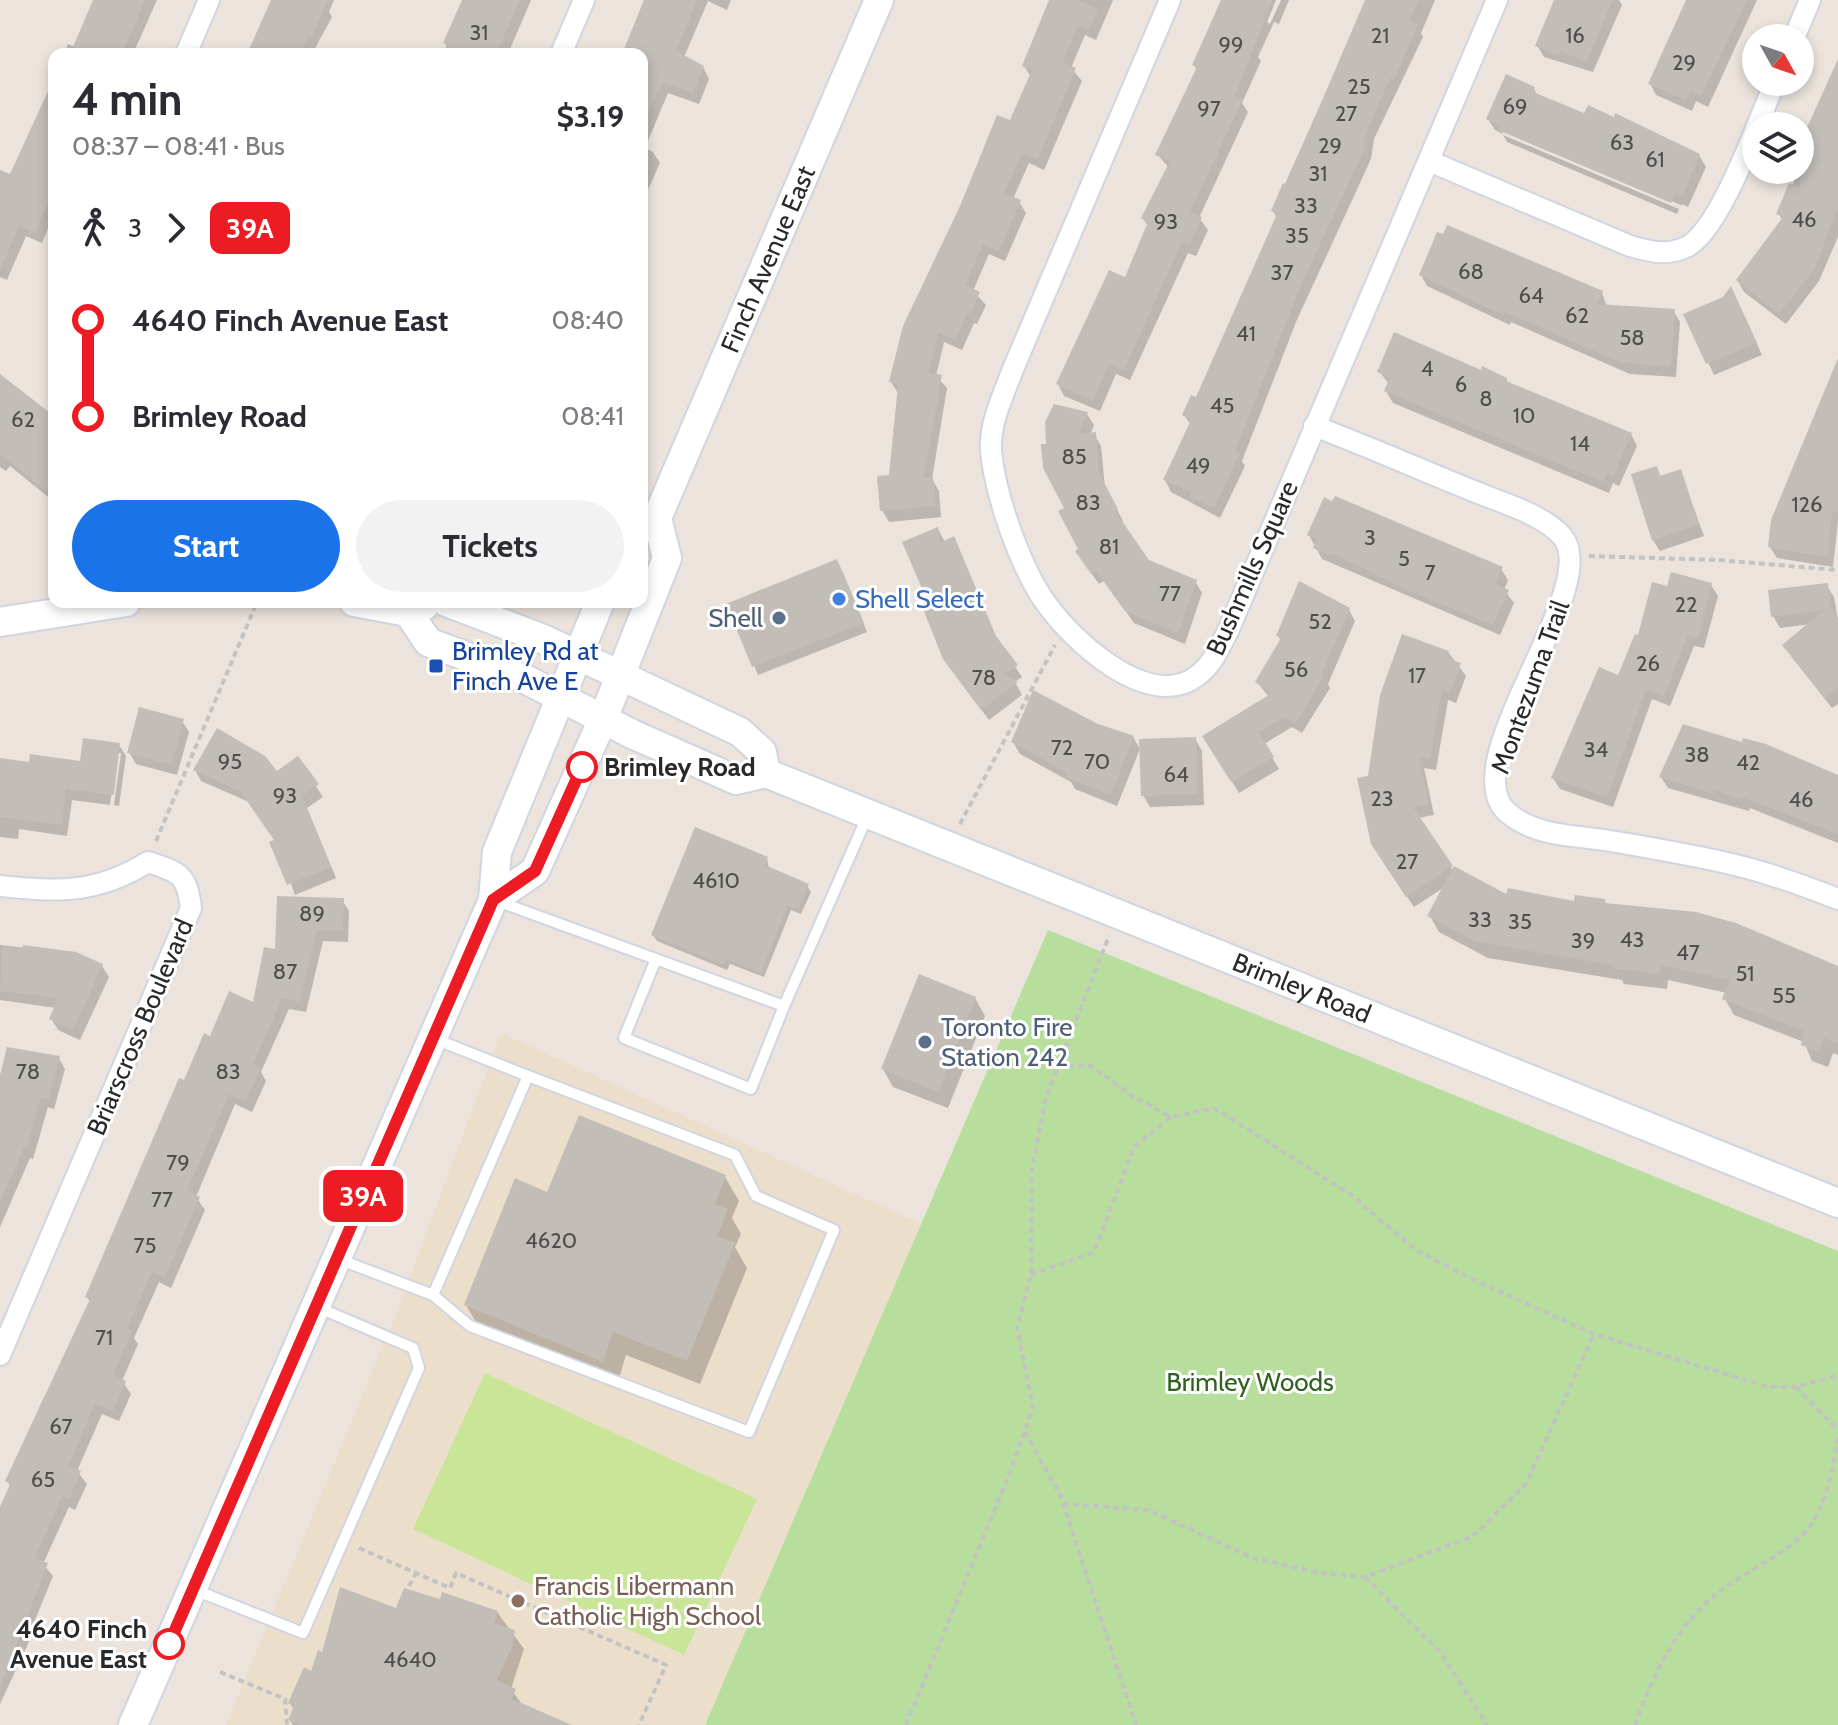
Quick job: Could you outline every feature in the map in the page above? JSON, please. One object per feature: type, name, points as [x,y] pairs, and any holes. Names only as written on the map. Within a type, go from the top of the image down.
[{"type":"main road","name":"Finch Avenue East","points":[[648,607],[667,558],[649,523],[879,0]]},
{"type":"main road","points":[[0,622],[88,608]]},
{"type":"main road","points":[[386,608],[408,612],[419,608]]},
{"type":"main road","points":[[461,608],[578,656],[753,740],[762,752],[766,773]]},
{"type":"main road","points":[[133,1725],[493,900],[497,852],[598,608]]},
{"type":"main road","name":"Finch Avenue East","points":[[493,900],[535,871],[603,719],[648,608]]},
{"type":"main road","name":"Brimley Road","points":[[408,612],[428,642],[523,678],[603,719],[736,780],[766,773],[1838,1203]]},
{"type":"street","points":[[189,48],[209,0]]},
{"type":"street","points":[[564,48],[584,0]]},
{"type":"street","name":"Bushmills Square","points":[[1170,0],[996,416],[991,448],[996,481],[1010,526],[1042,597],[1064,627],[1093,654],[1124,673],[1159,686],[1195,678],[1211,664],[1228,631],[1497,0]]},
{"type":"street","points":[[1800,24],[1810,0]]},
{"type":"street","points":[[1429,161],[1630,246],[1657,253],[1686,248],[1712,226],[1769,96]]},
{"type":"street","points":[[1314,426],[1535,518],[1564,539],[1570,555]]},
{"type":"street","name":"Montezuma Trail","points":[[1570,555],[1568,585],[1534,660],[1495,766],[1493,791],[1506,811],[1524,823],[1553,834],[1736,865],[1838,899]]},
{"type":"street","points":[[0,886],[63,892],[86,889],[126,875],[148,862]]},
{"type":"street","name":"Briarscross Boulevard","points":[[0,1355],[191,908],[189,885],[175,871],[148,862]]},
{"type":"lane","points":[[656,959],[624,1038],[751,1089],[867,815]]},
{"type":"lane","points":[[493,900],[784,1006]]},
{"type":"lane","points":[[336,1258],[433,1295],[470,1326],[749,1432],[834,1230],[756,1196],[735,1155],[433,1038]]},
{"type":"lane","points":[[433,1295],[528,1076]]},
{"type":"lane","points":[[193,1590],[303,1633],[344,1541],[419,1368],[413,1348],[316,1307]]},
{"type":"path","points":[[1570,555],[1718,560],[1838,570]]},
{"type":"path","points":[[148,862],[255,608]]},
{"type":"path","points":[[971,803],[1048,656]]},
{"type":"path","points":[[906,1725],[1033,1408],[1017,1327],[1031,1275],[1032,1169],[1046,1097],[1117,916]]},
{"type":"path","points":[[1058,1066],[1091,1066],[1131,1095],[1171,1117]]},
{"type":"path","points":[[1031,1275],[1094,1252],[1134,1147],[1171,1117],[1214,1108],[1350,1194],[1417,1251],[1594,1334],[1769,1387],[1796,1387],[1838,1375]]},
{"type":"path","points":[[1063,1504],[1148,1510],[1253,1558],[1320,1573],[1365,1577],[1473,1536],[1526,1484],[1594,1334]]},
{"type":"path","points":[[1796,1387],[1838,1430]]},
{"type":"path","points":[[1025,1432],[1063,1504],[1136,1725]]},
{"type":"path","points":[[1635,1725],[1647,1690],[1673,1641],[1713,1595],[1809,1527],[1827,1489],[1838,1438]]},
{"type":"path","points":[[344,1541],[450,1588],[456,1573],[666,1665],[639,1725]]},
{"type":"path","points":[[409,1586],[416,1573]]},
{"type":"path","points":[[1365,1577],[1441,1653],[1487,1725]]},
{"type":"path","points":[[220,1672],[285,1699],[287,1725]]},
{"type":"shaded area","points":[[501,1033],[921,1224],[705,1725],[226,1725],[396,1314]]},
{"type":"green space","name":"Brimley Woods","points":[[1048,930],[1838,1251],[1838,1725],[705,1725]]},
{"type":"green space","points":[[485,1373],[757,1499],[684,1655],[413,1529]]},
{"type":"building","points":[[93,0],[145,0],[125,48],[73,48]]},
{"type":"building","points":[[271,0],[328,0],[312,37],[308,36],[303,48],[250,48]]},
{"type":"building","points":[[462,0],[520,0],[499,48],[447,48],[448,45],[443,43]]},
{"type":"building","points":[[644,0],[697,0],[676,51],[704,66],[693,93],[662,82],[648,114],[648,48],[624,48]]},
{"type":"building","points":[[1049,0],[1077,0],[1098,9],[1089,30],[1078,25],[1063,62],[1076,68],[1038,159],[1022,153],[1004,193],[1021,200],[999,251],[983,244],[965,285],[980,292],[970,314],[967,313],[956,340],[938,332],[929,372],[942,375],[924,478],[933,477],[936,506],[880,511],[877,476],[889,475],[898,385],[889,382],[903,326],[960,206],[997,115],[1010,120],[1032,70],[1022,66]]},
{"type":"building","points":[[1221,0],[1272,0],[1235,96],[1243,99],[1190,212],[1202,217],[1189,246],[1182,242],[1124,370],[1109,364],[1093,401],[1056,384],[1109,270],[1125,277],[1148,222],[1141,218],[1170,161],[1155,155],[1197,67],[1192,65]]},
{"type":"building","points":[[1365,0],[1419,0],[1409,20],[1418,24],[1394,80],[1390,78],[1369,126],[1363,145],[1366,146],[1300,287],[1235,451],[1240,453],[1214,508],[1189,497],[1191,492],[1163,480],[1191,420],[1182,415],[1191,395],[1196,397],[1277,214],[1271,211],[1283,183],[1286,185]]},
{"type":"building","points":[[1554,0],[1613,0],[1586,62],[1561,51],[1559,56],[1535,46]]},
{"type":"building","points":[[1686,0],[1747,0],[1701,96],[1690,91],[1686,100],[1648,84]]},
{"type":"building","points":[[1838,59],[1838,206],[1814,270],[1779,314],[1736,280],[1783,217],[1776,214],[1789,184],[1800,188],[1800,184],[1814,184],[1814,112]]},
{"type":"building","points":[[1506,74],[1535,87],[1533,92],[1584,113],[1588,105],[1614,117],[1615,113],[1700,154],[1682,197],[1675,194],[1671,203],[1498,130],[1500,125],[1486,119]]},
{"type":"building","points":[[48,91],[48,203],[35,233],[19,226],[0,271],[0,170],[10,174]]},
{"type":"building","points":[[1447,225],[1603,291],[1597,304],[1675,309],[1671,366],[1622,363],[1505,312],[1503,315],[1419,275],[1437,232],[1443,234]]},
{"type":"building","points":[[1731,286],[1757,343],[1706,364],[1683,314],[1723,297]]},
{"type":"building","points":[[1394,332],[1481,370],[1482,366],[1507,378],[1506,381],[1632,433],[1613,476],[1607,473],[1603,482],[1384,391],[1390,377],[1377,372]]},
{"type":"building","points":[[1838,358],[1838,513],[1832,511],[1828,557],[1768,547],[1771,520]]},
{"type":"building","points":[[0,374],[48,411],[48,488],[46,491],[0,454]]},
{"type":"building","points":[[1054,404],[1088,412],[1079,434],[1096,432],[1099,473],[1118,509],[1115,511],[1149,560],[1197,580],[1178,634],[1125,611],[1096,571],[1091,574],[1075,551],[1078,549],[1058,511],[1064,508],[1043,468],[1041,444],[1046,444],[1045,422]]},
{"type":"building","points":[[1657,466],[1660,476],[1681,469],[1699,524],[1652,541],[1631,474]]},
{"type":"building","points":[[1335,496],[1503,567],[1495,584],[1509,590],[1493,625],[1405,589],[1332,553],[1331,556],[1313,548],[1317,539],[1307,535],[1324,497],[1332,501]]},
{"type":"building","points":[[938,527],[940,543],[954,536],[996,636],[1018,665],[1003,675],[1018,682],[981,710],[943,659],[917,594],[923,591],[902,542]]},
{"type":"building","points":[[837,559],[864,623],[752,667],[726,604]]},
{"type":"building","points":[[1671,572],[1712,583],[1698,638],[1688,635],[1664,696],[1646,689],[1607,797],[1551,778],[1599,667],[1618,675],[1635,634],[1638,635],[1652,582],[1667,586]]},
{"type":"building","points":[[1299,581],[1350,608],[1322,673],[1325,675],[1296,723],[1285,717],[1259,732],[1274,757],[1231,782],[1202,736],[1272,693],[1255,682],[1281,638],[1276,636]]},
{"type":"building","points":[[1828,583],[1831,610],[1838,618],[1838,687],[1825,698],[1782,645],[1824,610],[1771,617],[1768,590]]},
{"type":"building","points":[[1402,634],[1449,651],[1446,658],[1461,663],[1450,693],[1442,690],[1430,759],[1419,758],[1429,804],[1413,807],[1453,866],[1406,897],[1371,844],[1357,778],[1368,776],[1380,695]]},
{"type":"building","points":[[1033,690],[1098,724],[1134,736],[1111,795],[1066,777],[1068,773],[1011,742]]},
{"type":"building","points":[[139,707],[184,719],[171,765],[127,753]]},
{"type":"building","points":[[1683,724],[1742,742],[1743,738],[1766,744],[1838,775],[1838,834],[1744,798],[1742,800],[1716,790],[1714,794],[1659,777]]},
{"type":"building","points":[[217,728],[265,756],[277,771],[298,756],[319,784],[302,796],[331,867],[287,885],[269,842],[274,840],[240,791],[193,770]]},
{"type":"building","points":[[1196,737],[1198,794],[1141,796],[1139,739]]},
{"type":"building","points":[[83,738],[120,743],[114,795],[66,789],[62,825],[0,817],[0,758],[29,762],[30,754],[80,761]]},
{"type":"building","points":[[695,827],[768,857],[765,865],[809,884],[798,909],[788,905],[761,973],[726,959],[723,965],[651,935]]},
{"type":"building","points":[[1454,866],[1506,894],[1508,888],[1574,901],[1575,895],[1605,899],[1605,903],[1696,912],[1736,923],[1838,966],[1838,1043],[1824,1038],[1819,1052],[1801,1045],[1804,1031],[1722,999],[1730,980],[1660,965],[1659,974],[1613,968],[1614,965],[1477,942],[1427,916]]},
{"type":"building","points":[[277,896],[344,898],[343,931],[317,930],[300,1002],[282,998],[253,1064],[261,1068],[245,1102],[229,1094],[187,1191],[200,1197],[165,1277],[152,1272],[127,1329],[132,1331],[113,1375],[126,1381],[113,1411],[95,1403],[69,1465],[81,1471],[69,1499],[62,1496],[35,1558],[48,1563],[0,1687],[0,1507],[10,1484],[5,1481],[90,1299],[85,1297],[179,1078],[184,1080],[204,1033],[210,1036],[229,991],[253,1002],[264,947],[275,949]]},
{"type":"building","points":[[23,945],[76,952],[103,964],[73,1030],[49,1019],[58,998],[0,991],[2,947],[22,949]]},
{"type":"building","name":"Toronto Fire Station 242","points":[[919,974],[976,997],[938,1092],[881,1069]]},
{"type":"building","points":[[7,1047],[60,1056],[48,1099],[41,1097],[27,1148],[24,1147],[0,1202],[0,1075]]},
{"type":"building","points":[[579,1115],[726,1175],[715,1204],[728,1209],[717,1236],[735,1243],[687,1361],[613,1332],[603,1362],[464,1305],[515,1178],[547,1192]]},
{"type":"building","points":[[340,1587],[396,1608],[404,1588],[440,1599],[442,1592],[498,1611],[494,1623],[515,1630],[512,1647],[497,1680],[516,1689],[512,1699],[572,1725],[300,1725],[288,1720],[294,1706],[288,1703],[304,1667],[311,1671],[318,1650],[322,1652]]},
{"type":"bus line","name":"39A","points":[[169,1644],[493,900],[535,871],[582,767]]},
{"type":"place","name":"Shell Select","points":[[839,599]]},
{"type":"place","name":"Shell","points":[[779,618]]},
{"type":"place","name":"Brimley Rd at Finch Ave E","points":[[436,666]]},
{"type":"place","name":"Brimley Road","points":[[582,767]]},
{"type":"place","name":"Toronto Fire Station 242","points":[[925,1042]]},
{"type":"place","name":"Francis Libermann Catholic High School","points":[[518,1601]]},
{"type":"place","name":"4640 Finch Avenue East","points":[[169,1644]]}]
